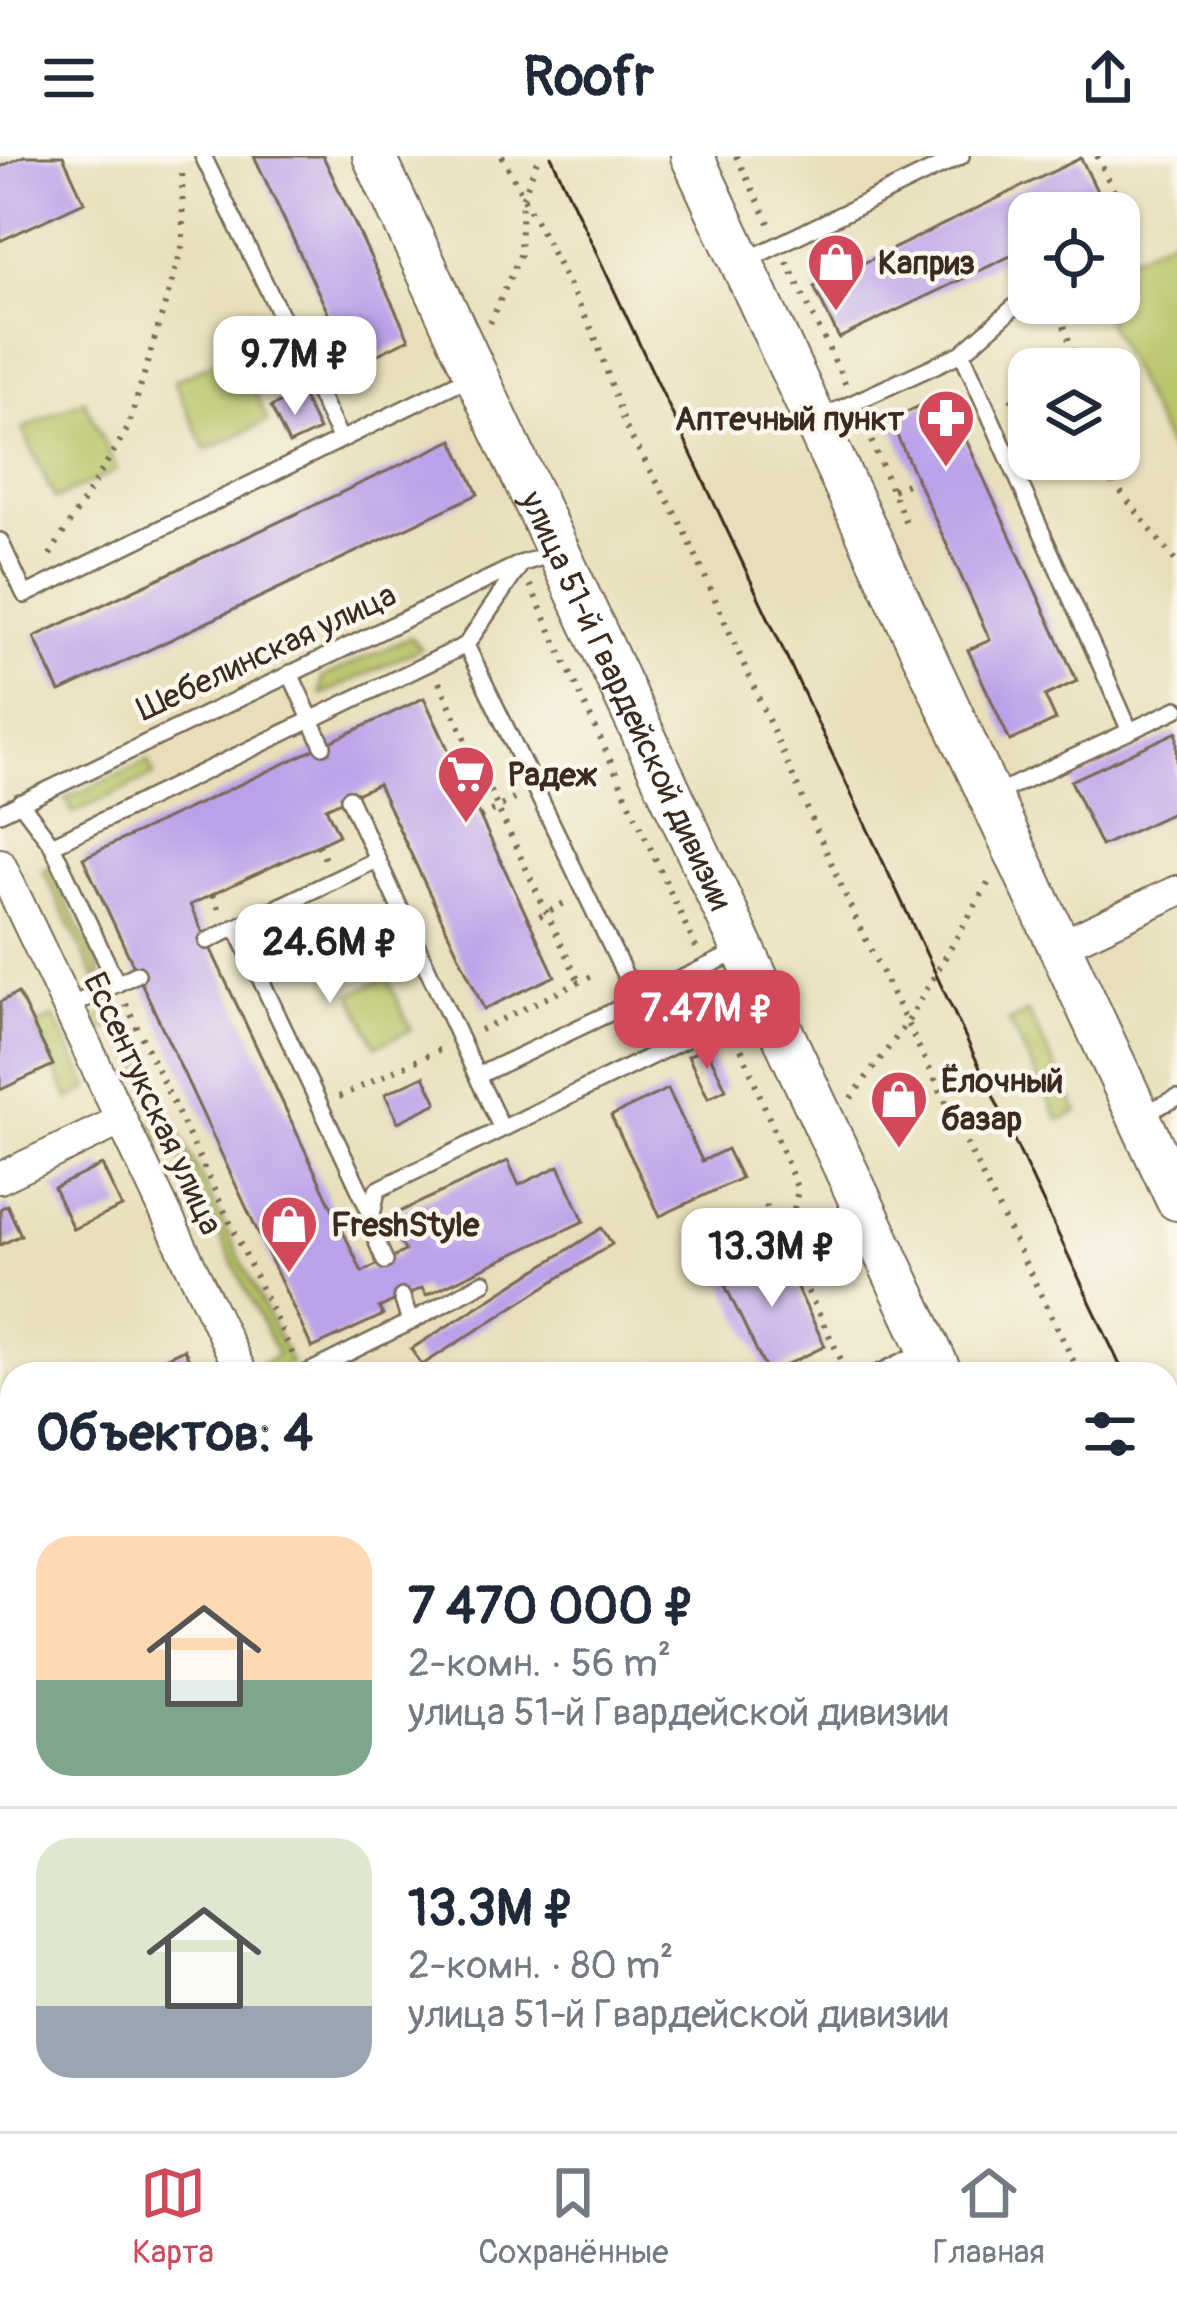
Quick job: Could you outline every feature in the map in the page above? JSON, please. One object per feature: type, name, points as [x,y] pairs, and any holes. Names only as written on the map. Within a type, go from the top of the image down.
[{"type":"main road","name":"улица 51-й Гвардейской дивизии","points":[[374,156],[743,949],[748,1009],[827,1129],[935,1361]]},
{"type":"main road","points":[[692,156],[1177,1199]]},
{"type":"street","name":"Ессентукская улица","points":[[0,864],[236,1362]]},
{"type":"street","points":[[1060,946],[1177,891]]},
{"type":"street","points":[[0,1178],[122,1120]]},
{"type":"lane","points":[[203,156],[341,440]]},
{"type":"lane","points":[[742,262],[962,156]]},
{"type":"lane","points":[[815,420],[962,353],[1008,312]]},
{"type":"lane","points":[[962,353],[1130,731]]},
{"type":"lane","points":[[0,541],[25,595],[477,373]]},
{"type":"lane","name":"Шебелинская улица","points":[[0,813],[520,564],[561,551]]},
{"type":"lane","points":[[52,845],[466,645],[520,564]]},
{"type":"lane","points":[[466,645],[637,1000]]},
{"type":"lane","points":[[290,673],[323,746]]},
{"type":"lane","points":[[991,796],[1177,710]]},
{"type":"lane","points":[[349,798],[374,861],[502,1129]]},
{"type":"lane","points":[[20,802],[52,845],[116,984]]},
{"type":"lane","points":[[207,941],[374,861]]},
{"type":"lane","points":[[236,927],[370,1212]]},
{"type":"lane","points":[[477,1076],[743,949]]},
{"type":"lane","points":[[68,1007],[137,974]]},
{"type":"lane","points":[[385,1261],[370,1226],[376,1190],[748,1009]]},
{"type":"lane","points":[[1138,1116],[1177,1098]]},
{"type":"lane","points":[[328,1362],[484,1282]]},
{"type":"lane","points":[[402,1298],[410,1322]]},
{"type":"path","points":[[25,595],[128,428],[183,244],[182,156]]},
{"type":"path","points":[[502,156],[594,334],[626,428],[685,531],[907,1023],[1074,1362]]},
{"type":"path","points":[[477,373],[486,332],[520,255],[522,200],[539,156]]},
{"type":"path","points":[[1097,156],[1114,192]]},
{"type":"path","points":[[1108,480],[1177,563]]},
{"type":"path","points":[[1114,480],[1116,486]]},
{"type":"path","points":[[430,662],[579,982]]},
{"type":"path","points":[[480,817],[535,788]]},
{"type":"path","points":[[827,1129],[907,1023],[1012,842]]},
{"type":"path","points":[[529,922],[585,892]]},
{"type":"path","points":[[116,984],[297,1362]]},
{"type":"path","points":[[748,1009],[799,1190],[786,1246]]},
{"type":"path","points":[[766,1205],[788,1260],[842,1362]]},
{"type":"green space","points":[[1176,235],[1177,466],[1140,390],[1140,348],[1120,348],[1108,324],[1140,324],[1140,253]]},
{"type":"green space","points":[[236,352],[268,421],[206,450],[174,381]]},
{"type":"green space","points":[[84,400],[117,470],[55,499],[22,429]]},
{"type":"green space","points":[[411,637],[421,648],[321,695],[322,678]]},
{"type":"green space","points":[[148,761],[154,775],[73,813],[66,799]]},
{"type":"green space","points":[[50,867],[102,975],[95,978],[43,870]]},
{"type":"green space","points":[[387,977],[411,1030],[376,1046],[352,994]]},
{"type":"green space","points":[[118,1007],[291,1362],[265,1362],[278,1355],[170,1134],[153,1142],[147,1129],[164,1120],[117,1024],[99,1031],[94,1019]]},
{"type":"green space","points":[[1028,1012],[1078,1112],[1059,1120],[1009,1022]]},
{"type":"green space","points":[[54,1017],[89,1088],[69,1099],[35,1027]]},
{"type":"building","points":[[24,156],[63,156],[84,202],[0,241],[0,167]]},
{"type":"building","points":[[254,156],[323,156],[409,339],[353,366]]},
{"type":"building","points":[[1081,158],[1097,192],[1011,192]]},
{"type":"building","points":[[1008,193],[1008,257],[839,338],[814,287]]},
{"type":"building","points":[[301,393],[319,430],[289,444],[271,407]]},
{"type":"building","points":[[945,394],[1077,681],[1045,696],[1056,720],[1010,741],[968,650],[990,640],[890,420]]},
{"type":"building","points":[[453,440],[478,494],[60,692],[34,637]]},
{"type":"building","points":[[424,698],[555,976],[484,1009],[378,784],[326,808],[339,835],[190,905],[362,1272],[405,1251],[389,1217],[508,1161],[519,1185],[559,1166],[584,1221],[426,1295],[422,1288],[402,1297],[379,1308],[383,1315],[312,1348],[83,858]]},
{"type":"building","points":[[1177,732],[1177,811],[1101,846],[1071,781]]},
{"type":"building","points":[[18,993],[53,1065],[0,1090],[0,1002]]},
{"type":"building","points":[[706,1047],[726,1089],[708,1098],[688,1056]]},
{"type":"building","points":[[424,1076],[437,1103],[398,1122],[385,1094]]},
{"type":"building","points":[[668,1089],[702,1161],[727,1149],[741,1178],[660,1216],[611,1116]]},
{"type":"building","points":[[102,1165],[122,1207],[73,1229],[54,1188]]},
{"type":"building","points":[[7,1205],[21,1235],[0,1245],[0,1209]]},
{"type":"building","points":[[602,1228],[612,1244],[427,1362],[420,1362],[411,1349]]},
{"type":"building","points":[[777,1246],[825,1346],[792,1362],[762,1362],[719,1273]]},
{"type":"building","points":[[184,1349],[190,1362],[156,1362]]},
{"type":"tram line","points":[[551,156],[1118,1362]]},
{"type":"place","name":"Каприз","points":[[836,313]]},
{"type":"place","name":"Аптечный пункт","points":[[946,469]]},
{"type":"place","name":"Радеж","points":[[466,825]]},
{"type":"place","name":"Ёлочный базар","points":[[899,1150]]},
{"type":"place","name":"FreshStyle","points":[[289,1275]]}]
